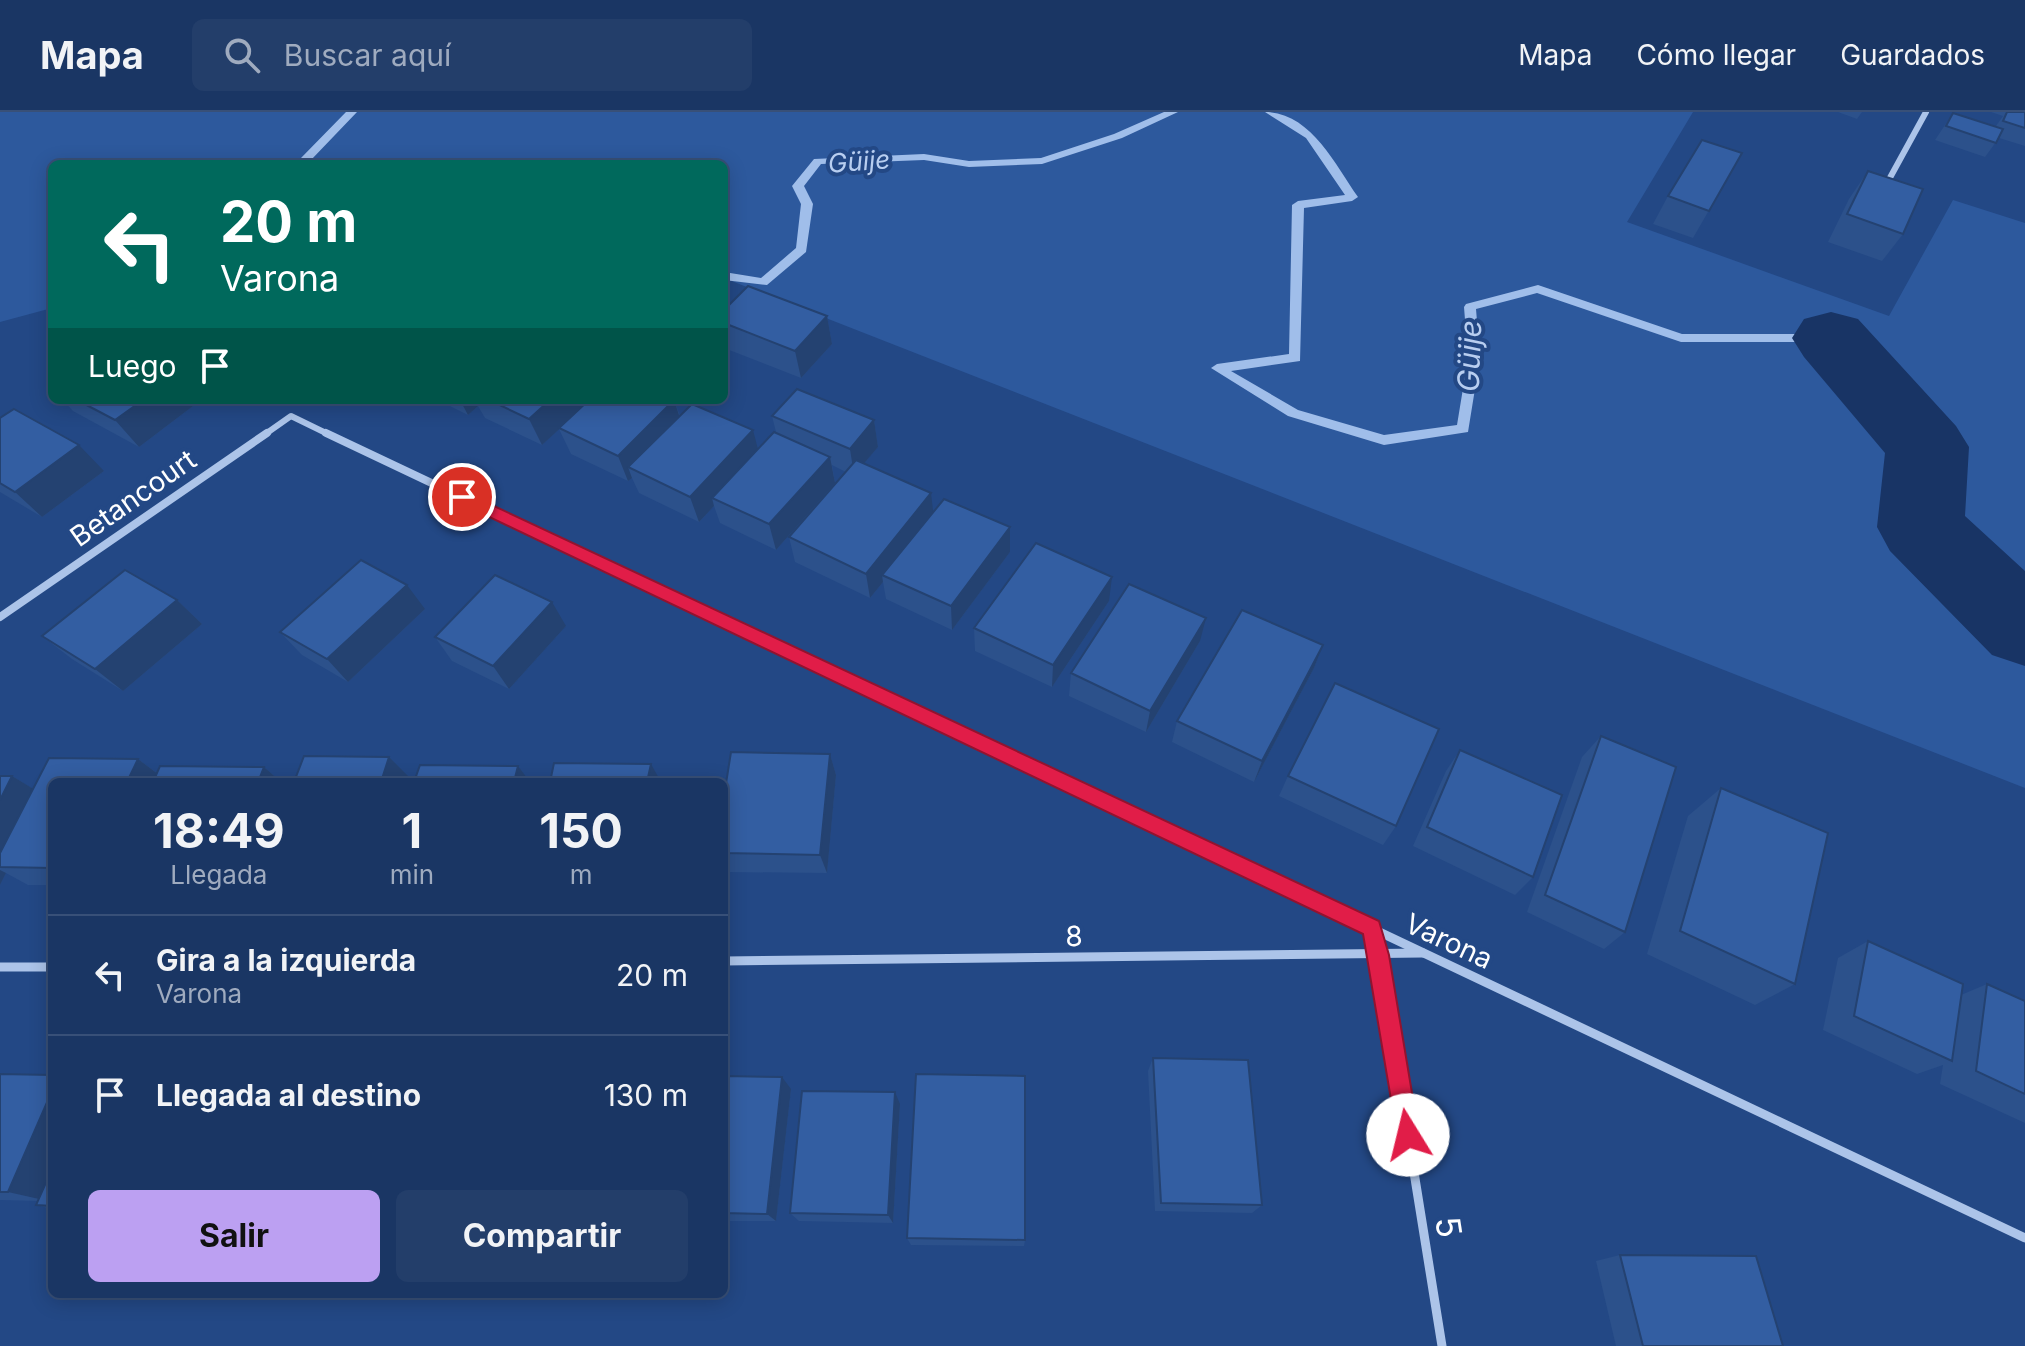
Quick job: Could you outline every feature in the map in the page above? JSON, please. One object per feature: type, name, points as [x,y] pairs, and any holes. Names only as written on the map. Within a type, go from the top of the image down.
[{"type":"street","points":[[1886,185],[1926,112]]},
{"type":"street","name":"Betancourt","points":[[0,617],[291,416]]},
{"type":"street","name":"Varona","points":[[291,416],[2025,1238]]},
{"type":"street","name":"5","points":[[1371,928],[1379,955],[1442,1346]]},
{"type":"street","name":"8","points":[[728,961],[1423,953]]},
{"type":"street","points":[[0,967],[48,967]]},
{"type":"shaded area","points":[[0,112],[1693,112],[1627,222],[1889,316],[1953,200],[2025,223],[2025,788],[728,280],[728,160],[48,160],[48,309],[0,322]]},
{"type":"building","points":[[2007,112],[2025,112],[2025,128],[2003,121]]},
{"type":"building","points":[[1953,113],[2003,129],[1996,143],[1946,126]]},
{"type":"building","points":[[1702,140],[1742,153],[1709,211],[1668,196]]},
{"type":"building","points":[[1868,171],[1923,189],[1903,234],[1847,214]]},
{"type":"building","points":[[748,286],[827,316],[795,351],[728,325],[728,306]]},
{"type":"building","points":[[797,389],[874,420],[850,449],[772,416]]},
{"type":"building","points":[[85,404],[137,404],[115,420]]},
{"type":"building","points":[[497,404],[546,404],[529,419]]},
{"type":"building","points":[[585,404],[670,404],[618,456],[559,428]]},
{"type":"building","points":[[692,404],[753,430],[690,497],[628,467]]},
{"type":"building","points":[[14,409],[79,445],[15,492],[0,483],[0,418]]},
{"type":"building","points":[[774,432],[830,457],[769,524],[712,498]]},
{"type":"building","points":[[856,460],[931,493],[866,574],[789,537]]},
{"type":"building","points":[[944,499],[1010,527],[951,606],[882,575]]},
{"type":"building","points":[[1036,543],[1112,577],[1053,665],[974,628]]},
{"type":"building","points":[[361,560],[407,585],[327,659],[280,632]]},
{"type":"building","points":[[125,570],[177,600],[95,669],[42,636]]},
{"type":"building","points":[[495,575],[552,602],[493,666],[435,637]]},
{"type":"building","points":[[1129,584],[1206,618],[1150,711],[1071,673]]},
{"type":"building","points":[[1242,610],[1323,645],[1262,761],[1177,721]]},
{"type":"building","points":[[1335,683],[1439,729],[1396,826],[1288,776]]},
{"type":"building","points":[[1601,736],[1676,767],[1625,932],[1545,895]]},
{"type":"building","points":[[1460,750],[1562,795],[1533,877],[1427,827]]},
{"type":"building","points":[[731,752],[830,754],[820,855],[728,853],[727,778]]},
{"type":"building","points":[[304,756],[389,757],[382,778],[296,778]]},
{"type":"building","points":[[49,758],[138,759],[129,778],[48,778],[48,868],[0,867],[0,853]]},
{"type":"building","points":[[554,763],[651,764],[648,778],[551,778]]},
{"type":"building","points":[[420,765],[518,766],[515,778],[415,778]]},
{"type":"building","points":[[160,766],[264,767],[260,778],[155,778]]},
{"type":"building","points":[[0,776],[12,776],[0,800]]},
{"type":"building","points":[[1721,788],[1828,833],[1795,984],[1680,931]]},
{"type":"building","points":[[1868,941],[1963,984],[1952,1061],[1854,1016]]},
{"type":"building","points":[[1987,984],[2025,1001],[2025,1094],[1976,1071]]},
{"type":"building","points":[[1153,1058],[1248,1060],[1262,1205],[1161,1203]]},
{"type":"building","points":[[0,1074],[48,1075],[48,1100],[8,1192],[0,1192]]},
{"type":"building","points":[[916,1074],[1025,1076],[1025,1240],[907,1238]]},
{"type":"building","points":[[728,1076],[782,1077],[767,1214],[728,1213]]},
{"type":"building","points":[[802,1091],[895,1092],[888,1215],[790,1213]]},
{"type":"building","points":[[48,1178],[48,1206],[36,1205]]},
{"type":"building","points":[[1620,1255],[1756,1256],[1783,1346],[1643,1346]]},
{"type":"waterway","name":"Güije","points":[[305,160],[352,112]]},
{"type":"waterway","name":"Güije","points":[[728,277],[763,282],[802,249],[807,204],[798,186],[818,161],[924,157],[969,164],[1042,161],[1118,136],[1173,112]]},
{"type":"waterway","name":"Güije","points":[[1270,112],[1310,136],[1352,197],[1298,205],[1295,358],[1217,368],[1293,413],[1384,440],[1463,429],[1474,358],[1470,307],[1538,289],[1681,338],[1831,338]]},
{"type":"waterway","name":"Güije","points":[[1831,338],[1927,447],[1921,527],[2025,628]]},
{"type":"route","points":[[462,497],[1371,928],[1379,955],[1408,1135]]}]
